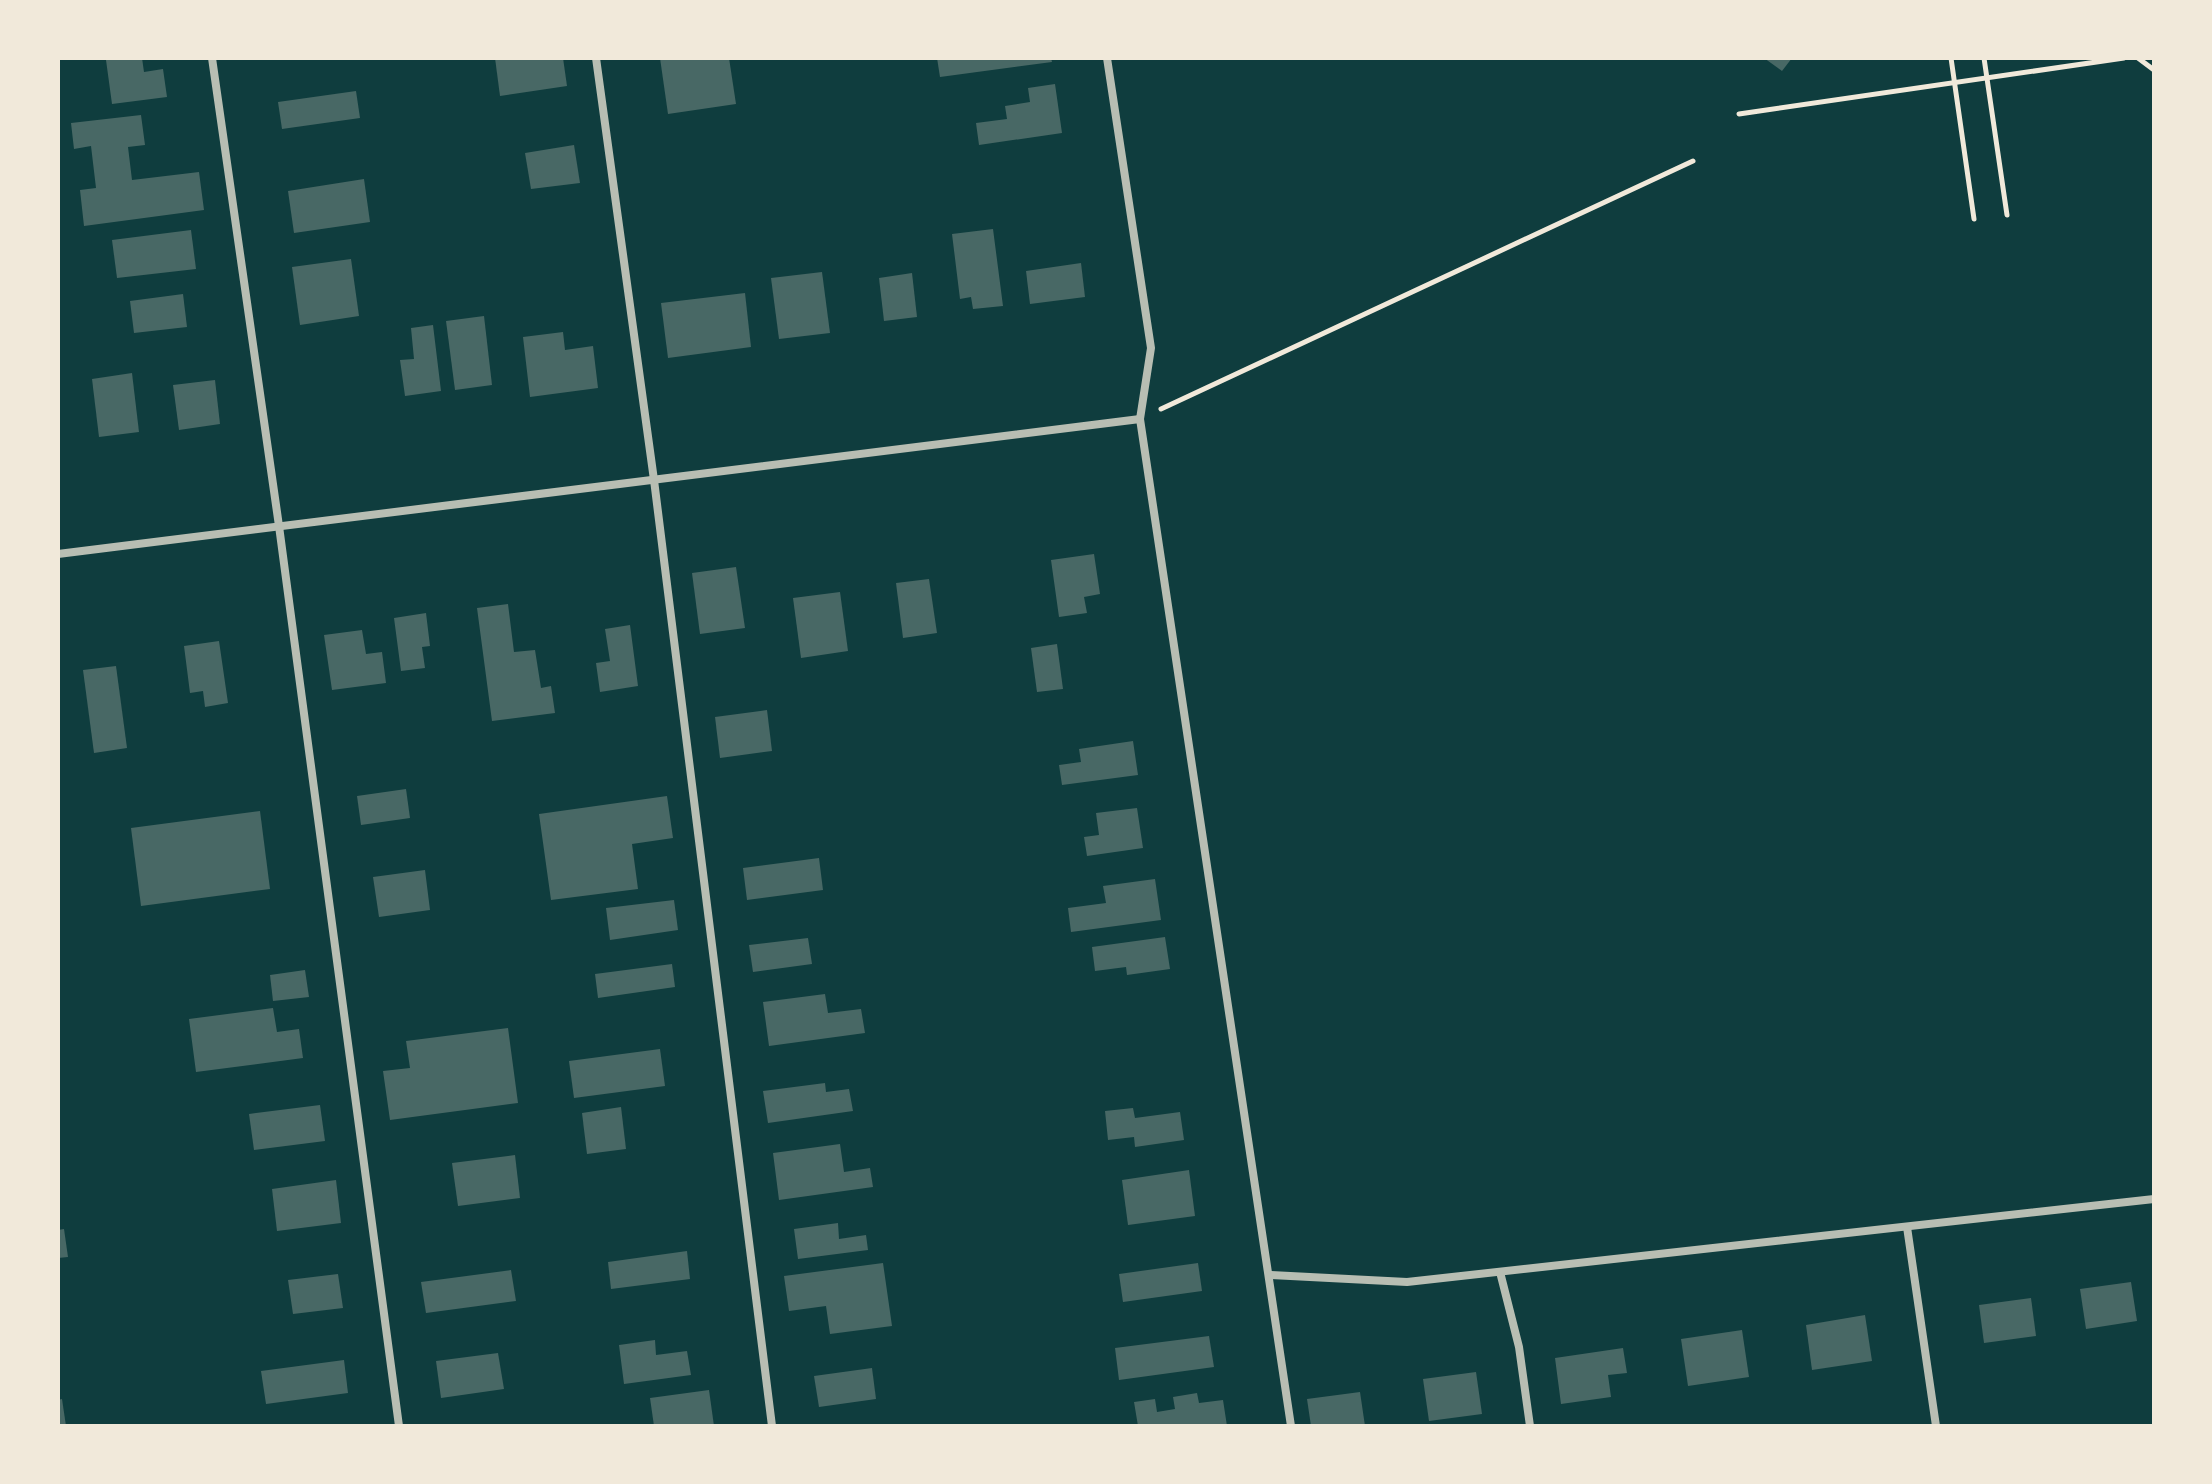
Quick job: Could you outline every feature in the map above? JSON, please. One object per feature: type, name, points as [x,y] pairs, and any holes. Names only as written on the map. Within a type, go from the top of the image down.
[{"type":"street","points":[[212,58],[279,526],[399,1426]]},
{"type":"street","points":[[596,58],[654,480],[772,1426]]},
{"type":"street","points":[[1107,58],[1151,348],[1140,419],[1271,1275],[1291,1426]]},
{"type":"street","points":[[58,554],[1140,419]]},
{"type":"street","points":[[1271,1275],[1407,1282],[2154,1199]]},
{"type":"street","points":[[1907,1227],[1936,1426]]},
{"type":"street","points":[[1500,1272],[1519,1347],[1530,1426]]},
{"type":"path","points":[[1951,58],[1974,219]]},
{"type":"path","points":[[1984,58],[2007,215]]},
{"type":"path","points":[[1739,114],[2124,58]]},
{"type":"path","points":[[2138,58],[2154,70]]},
{"type":"path","points":[[1140,419],[1693,161]]},
{"type":"building","points":[[142,58],[144,72],[163,69],[167,97],[112,104],[106,60]]},
{"type":"building","points":[[495,58],[563,58],[567,86],[500,96]]},
{"type":"building","points":[[660,58],[729,58],[736,104],[668,114]]},
{"type":"building","points":[[937,58],[1051,58],[1052,62],[940,77]]},
{"type":"building","points":[[1764,58],[1792,58],[1782,71]]},
{"type":"building","points":[[1055,84],[1062,133],[979,145],[976,123],[1007,119],[1005,106],[1030,102],[1028,88]]},
{"type":"building","points":[[356,91],[360,118],[282,129],[278,102]]},
{"type":"building","points":[[141,115],[145,145],[128,147],[132,180],[199,172],[204,210],[84,226],[80,190],[96,188],[91,146],[74,149],[71,123]]},
{"type":"building","points":[[574,145],[580,183],[531,189],[525,153]]},
{"type":"building","points":[[364,179],[370,222],[294,233],[288,191]]},
{"type":"building","points":[[993,229],[1003,306],[973,309],[971,297],[960,299],[952,234]]},
{"type":"building","points":[[191,230],[196,269],[117,278],[112,240]]},
{"type":"building","points":[[351,259],[359,316],[300,325],[292,267]]},
{"type":"building","points":[[1081,263],[1085,297],[1030,304],[1026,271]]},
{"type":"building","points":[[822,272],[830,333],[779,339],[771,278]]},
{"type":"building","points":[[912,273],[917,317],[884,321],[879,278]]},
{"type":"building","points":[[745,293],[751,347],[668,358],[661,303]]},
{"type":"building","points":[[183,294],[187,327],[134,333],[130,301]]},
{"type":"building","points":[[484,316],[492,385],[455,390],[446,321]]},
{"type":"building","points":[[433,325],[441,391],[405,396],[400,360],[414,359],[411,328]]},
{"type":"building","points":[[563,332],[565,350],[593,346],[598,388],[530,397],[523,337]]},
{"type":"building","points":[[132,373],[139,432],[99,437],[92,379]]},
{"type":"building","points":[[215,380],[220,424],[179,430],[173,385]]},
{"type":"building","points":[[1094,554],[1100,594],[1084,597],[1087,613],[1059,617],[1051,560]]},
{"type":"building","points":[[736,567],[745,628],[700,634],[692,573]]},
{"type":"building","points":[[929,579],[937,633],[903,638],[896,583]]},
{"type":"building","points":[[840,592],[848,651],[801,658],[793,598]]},
{"type":"building","points":[[508,604],[514,652],[535,650],[541,688],[551,686],[555,713],[492,721],[477,608]]},
{"type":"building","points":[[426,613],[430,646],[422,647],[425,668],[401,671],[394,618]]},
{"type":"building","points":[[630,625],[638,686],[600,692],[596,663],[610,661],[605,629]]},
{"type":"building","points":[[362,630],[366,654],[382,652],[386,683],[332,690],[324,635]]},
{"type":"building","points":[[219,641],[228,703],[205,707],[203,691],[190,693],[184,646]]},
{"type":"building","points":[[1057,644],[1063,689],[1037,692],[1031,648]]},
{"type":"building","points":[[116,666],[127,748],[94,753],[83,670]]},
{"type":"building","points":[[767,710],[772,751],[720,758],[715,717]]},
{"type":"building","points":[[1133,741],[1138,775],[1062,785],[1059,765],[1081,762],[1079,749]]},
{"type":"building","points":[[406,789],[410,818],[361,825],[357,796]]},
{"type":"building","points":[[667,796],[673,838],[632,844],[638,889],[551,900],[539,814]]},
{"type":"building","points":[[1137,808],[1143,848],[1087,856],[1084,837],[1099,835],[1096,813]]},
{"type":"building","points":[[260,811],[270,889],[141,906],[131,828]]},
{"type":"building","points":[[819,858],[823,890],[747,900],[743,868]]},
{"type":"building","points":[[425,870],[430,910],[379,917],[373,877]]},
{"type":"building","points":[[1155,879],[1161,920],[1071,932],[1068,908],[1106,903],[1103,886]]},
{"type":"building","points":[[674,900],[678,930],[610,940],[606,908]]},
{"type":"building","points":[[1165,937],[1170,969],[1127,975],[1126,967],[1095,971],[1092,947]]},
{"type":"building","points":[[808,938],[812,964],[753,972],[749,945]]},
{"type":"building","points":[[672,964],[675,987],[598,998],[595,974]]},
{"type":"building","points":[[305,970],[309,997],[273,1001],[270,975]]},
{"type":"building","points":[[825,994],[828,1013],[861,1009],[865,1033],[769,1046],[763,1002]]},
{"type":"building","points":[[273,1008],[277,1032],[299,1029],[303,1058],[196,1072],[189,1019]]},
{"type":"building","points":[[508,1028],[518,1103],[390,1120],[383,1071],[410,1068],[406,1041]]},
{"type":"building","points":[[660,1049],[665,1086],[574,1098],[569,1061]]},
{"type":"building","points":[[825,1083],[826,1092],[849,1089],[853,1111],[768,1123],[763,1091]]},
{"type":"building","points":[[320,1105],[325,1141],[254,1150],[249,1114]]},
{"type":"building","points":[[621,1107],[626,1149],[587,1154],[582,1113]]},
{"type":"building","points":[[1133,1108],[1135,1118],[1180,1112],[1184,1140],[1135,1147],[1134,1137],[1108,1140],[1105,1111]]},
{"type":"building","points":[[840,1144],[844,1172],[870,1168],[873,1187],[779,1200],[773,1153]]},
{"type":"building","points":[[515,1155],[520,1198],[458,1206],[452,1163]]},
{"type":"building","points":[[1189,1170],[1195,1216],[1128,1225],[1122,1180]]},
{"type":"building","points":[[336,1180],[341,1223],[277,1231],[272,1189]]},
{"type":"building","points":[[838,1223],[839,1239],[866,1235],[868,1250],[798,1259],[794,1229]]},
{"type":"building","points":[[64,1229],[68,1257],[58,1258],[58,1230]]},
{"type":"building","points":[[687,1251],[690,1279],[611,1289],[608,1262]]},
{"type":"building","points":[[883,1263],[892,1326],[830,1334],[826,1306],[789,1311],[784,1276]]},
{"type":"building","points":[[1198,1263],[1202,1291],[1123,1302],[1119,1274]]},
{"type":"building","points":[[511,1270],[516,1301],[426,1313],[421,1282]]},
{"type":"building","points":[[338,1274],[343,1308],[293,1314],[288,1280]]},
{"type":"building","points":[[2131,1282],[2137,1321],[2086,1329],[2080,1289]]},
{"type":"building","points":[[2031,1298],[2036,1336],[1984,1343],[1979,1305]]},
{"type":"building","points":[[1865,1315],[1872,1361],[1812,1370],[1806,1325]]},
{"type":"building","points":[[1742,1330],[1749,1377],[1688,1386],[1681,1339]]},
{"type":"building","points":[[1209,1336],[1214,1367],[1119,1380],[1115,1348]]},
{"type":"building","points":[[655,1340],[656,1355],[687,1351],[691,1375],[624,1384],[619,1345]]},
{"type":"building","points":[[1623,1348],[1627,1373],[1608,1375],[1611,1397],[1561,1404],[1555,1358]]},
{"type":"building","points":[[498,1353],[504,1389],[441,1398],[436,1361]]},
{"type":"building","points":[[344,1360],[348,1393],[266,1404],[261,1371]]},
{"type":"building","points":[[872,1368],[876,1399],[819,1407],[814,1376]]},
{"type":"building","points":[[1476,1372],[1482,1414],[1429,1421],[1423,1379]]},
{"type":"building","points":[[709,1390],[714,1426],[654,1426],[650,1398]]},
{"type":"building","points":[[1360,1392],[1365,1426],[1311,1426],[1307,1399]]},
{"type":"building","points":[[1197,1393],[1199,1403],[1223,1400],[1227,1426],[1138,1426],[1134,1402],[1155,1399],[1157,1412],[1175,1409],[1173,1397]]},
{"type":"building","points":[[62,1399],[66,1426],[58,1426],[58,1400]]}]
